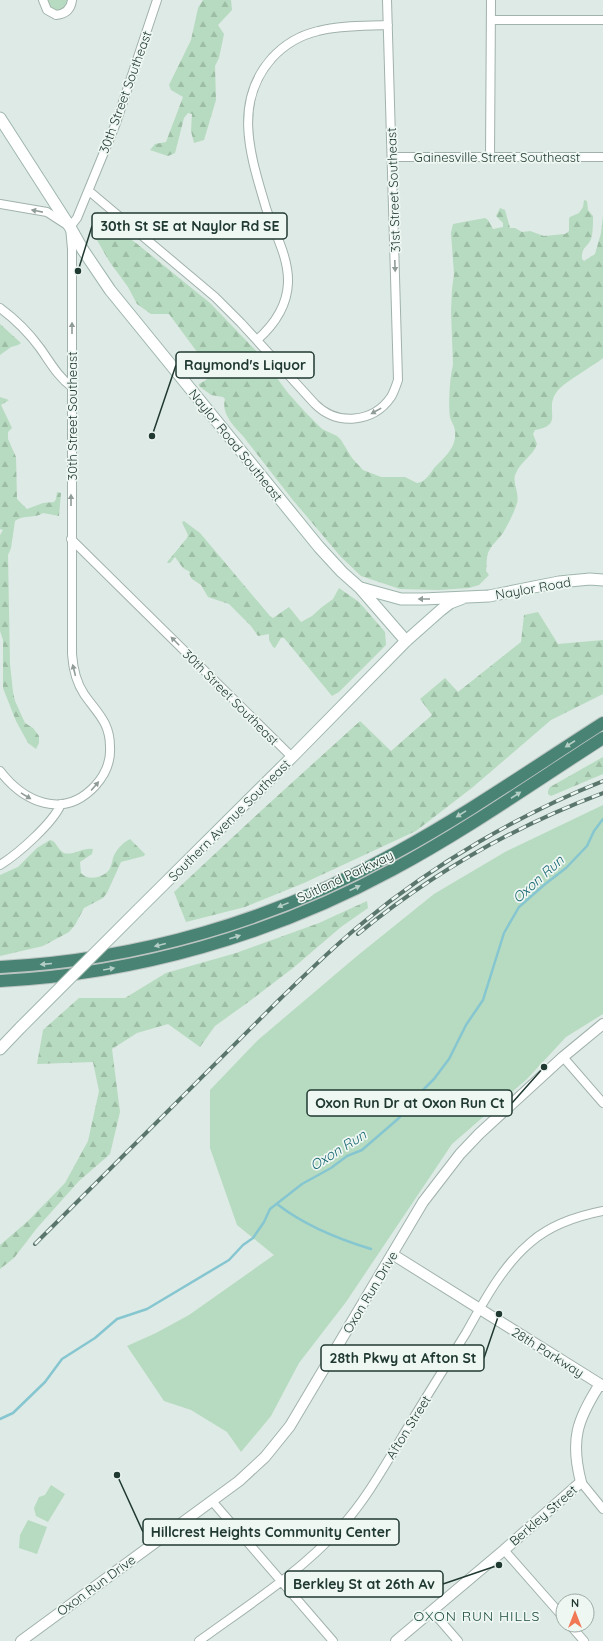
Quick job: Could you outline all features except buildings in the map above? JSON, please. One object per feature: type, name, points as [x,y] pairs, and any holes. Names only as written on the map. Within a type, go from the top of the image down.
[{"type":"highway","name":"Suitland Parkway","points":[[0,967],[85,959],[143,949],[202,933],[261,914],[336,883],[385,859],[440,828],[603,722]]},
{"type":"highway","name":"Suitland Parkway","points":[[0,981],[70,975],[152,960],[195,949],[255,930],[332,899],[372,880],[428,850],[603,738]]},
{"type":"main road","name":"Naylor Road Southeast","points":[[0,118],[93,265],[132,318],[319,547],[342,572],[360,588],[406,641]]},
{"type":"main road","name":"Naylor Road","points":[[360,588],[400,598],[463,598],[489,596],[559,582],[603,580]]},
{"type":"main road","name":"Southern Avenue Southeast","points":[[0,1049],[406,641],[440,610],[450,603],[463,598]]},
{"type":"street","points":[[43,0],[46,10],[56,15],[67,12],[71,6],[72,0]]},
{"type":"street","name":"30th Street Southeast","points":[[157,0],[116,123],[78,218],[70,227],[72,249],[71,539],[292,757]]},
{"type":"street","name":"31st Street Southeast","points":[[257,340],[318,407],[325,412],[340,418],[361,418],[377,411],[391,398],[398,380],[387,0]]},
{"type":"street","points":[[490,157],[491,0]]},
{"type":"street","points":[[490,20],[603,20]]},
{"type":"street","points":[[89,191],[215,297],[257,340],[271,326],[284,306],[288,279],[287,266],[267,209],[250,143],[247,122],[248,106],[253,89],[261,73],[274,57],[288,45],[302,37],[316,31],[332,28],[388,26]]},
{"type":"street","name":"Gainesville Street Southeast","points":[[392,158],[603,157]]},
{"type":"street","points":[[0,204],[46,212],[70,227]]},
{"type":"street","points":[[0,308],[31,336],[59,376],[72,387]]},
{"type":"street","points":[[0,771],[14,787],[26,796],[43,803],[61,804],[80,798],[95,786],[106,771],[110,750],[109,735],[105,721],[82,689],[73,667],[71,644],[71,539]]},
{"type":"street","points":[[0,865],[25,846],[56,814],[61,804]]},
{"type":"street","name":"Oxon Run Drive","points":[[20,1641],[212,1501],[255,1467],[290,1426],[423,1202],[460,1154],[503,1111],[563,1057],[603,1024]]},
{"type":"street","points":[[563,1057],[603,1104]]},
{"type":"street","name":"Afton Street","points":[[199,1641],[281,1580],[322,1546],[342,1527],[357,1507],[439,1378],[500,1277],[519,1254],[531,1242],[548,1229],[565,1221],[603,1211]]},
{"type":"street","name":"28th Parkway","points":[[392,1254],[601,1385]]},
{"type":"street","points":[[601,1385],[585,1407],[578,1428],[576,1458],[581,1482],[603,1509]]},
{"type":"street","name":"Berkley Street","points":[[396,1641],[504,1550],[581,1482]]},
{"type":"street","points":[[212,1501],[333,1641]]},
{"type":"street","points":[[504,1550],[555,1608]]},
{"type":"street","points":[[432,1611],[458,1641]]},
{"type":"street","points":[[577,1633],[584,1641]]},
{"type":"green space","points":[[46,0],[68,0],[65,8],[58,12],[50,9]]},
{"type":"green space","points":[[203,0],[231,0],[232,10],[218,25],[224,34],[219,58],[215,66],[216,100],[204,140],[194,143],[191,131],[192,114],[188,113],[184,118],[175,153],[168,156],[150,150],[155,144],[166,142],[183,97],[171,90],[169,85],[191,40],[198,8]]},
{"type":"green space","points":[[584,200],[587,201],[588,210],[593,216],[593,228],[590,242],[582,255],[582,259],[584,261],[595,254],[601,233],[603,216],[603,358],[564,385],[556,393],[552,405],[552,421],[544,428],[535,430],[533,434],[537,444],[533,452],[518,469],[515,476],[514,480],[518,499],[517,503],[513,515],[503,533],[489,550],[486,571],[489,575],[479,585],[469,588],[438,590],[400,589],[361,576],[341,557],[232,424],[226,414],[224,404],[225,399],[223,397],[211,395],[199,386],[199,384],[206,380],[208,376],[203,360],[169,314],[151,314],[137,304],[128,287],[109,261],[93,233],[97,226],[101,224],[110,224],[136,243],[210,303],[260,355],[288,393],[306,413],[322,429],[337,436],[341,440],[352,458],[363,470],[381,477],[405,477],[417,483],[425,479],[450,451],[455,437],[455,429],[450,417],[449,406],[450,383],[453,365],[451,311],[454,274],[451,233],[453,224],[485,218],[488,220],[493,229],[503,227],[503,223],[496,216],[500,208],[505,210],[510,228],[515,228],[522,232],[530,231],[544,236],[565,234],[569,231],[570,217],[579,213],[583,207]]},
{"type":"green space","points":[[0,324],[21,343],[11,347],[0,355]]},
{"type":"green space","points":[[0,397],[9,400],[1,405],[12,428],[8,432],[8,439],[16,457],[17,499],[27,509],[43,503],[54,502],[57,492],[61,493],[59,516],[43,513],[15,521],[11,548],[8,555],[10,664],[13,692],[15,701],[25,723],[33,728],[39,736],[39,743],[36,749],[28,743],[16,721],[3,688],[3,640],[0,631],[0,535],[3,530],[0,529]]},
{"type":"green space","points":[[184,521],[200,533],[273,618],[289,607],[301,622],[312,616],[333,599],[339,588],[359,602],[385,632],[386,645],[339,692],[332,696],[284,638],[281,638],[275,648],[273,647],[269,640],[269,634],[258,636],[251,626],[229,604],[208,597],[201,585],[192,579],[189,574],[190,572],[183,568],[175,557],[170,563],[167,563],[187,538],[188,535],[182,522]]},
{"type":"green space","points":[[538,612],[558,644],[603,640],[603,694],[551,720],[473,787],[416,831],[304,883],[245,907],[186,922],[174,892],[360,721],[391,751],[432,715],[420,699],[445,678],[458,692],[521,642],[524,615]]},
{"type":"green space","points":[[603,757],[603,774],[551,796],[548,794],[550,787]]},
{"type":"green space","points":[[603,805],[603,1014],[566,1037],[527,1079],[452,1144],[346,1302],[299,1363],[271,1416],[241,1452],[227,1432],[191,1410],[164,1401],[127,1346],[156,1333],[189,1315],[274,1255],[237,1225],[210,1148],[210,1090],[258,1040],[357,956],[434,894],[505,852]]},
{"type":"green space","points":[[130,839],[145,854],[144,856],[121,862],[107,893],[103,898],[84,908],[75,925],[69,932],[43,946],[0,956],[0,875],[18,867],[37,848],[50,840],[54,842],[62,852],[67,854],[86,849],[93,849],[92,854],[80,862],[81,873],[91,878],[99,877],[109,870],[113,858],[118,850]]},
{"type":"green space","points":[[367,901],[368,908],[341,927],[293,968],[215,1026],[200,1047],[168,1024],[137,1033],[112,1049],[120,1112],[110,1154],[79,1181],[37,1228],[14,1258],[0,1269],[0,1245],[28,1221],[65,1183],[88,1141],[99,1091],[93,1062],[37,1064],[43,1030],[79,998],[125,998],[166,973],[236,953],[319,923]]},
{"type":"green space","points":[[51,1485],[65,1494],[48,1522],[36,1516],[34,1508],[39,1497],[45,1495]]},
{"type":"green space","points":[[28,1520],[47,1527],[37,1554],[19,1548],[20,1535]]},
{"type":"waterway","name":"Oxon Run","points":[[0,1419],[13,1413],[45,1382],[62,1359],[95,1338],[117,1319],[147,1309],[229,1260],[243,1245],[253,1238],[264,1222],[270,1209],[302,1184],[331,1168],[347,1156],[362,1150],[399,1118],[415,1098],[434,1079],[449,1059],[466,1025],[483,1000],[504,933],[519,907],[566,868],[587,846],[594,831],[603,819]]},
{"type":"waterway","points":[[277,1204],[287,1212],[322,1231],[371,1249]]},
{"type":"railway","points":[[35,1244],[280,999],[332,949],[365,921],[420,880],[479,842],[540,809],[603,781]]},
{"type":"railway","points":[[358,934],[415,891],[475,853],[506,836],[570,806],[603,793]]},
{"type":"place","name":"30th St SE at Naylor Rd SE","points":[[78,271]]},
{"type":"place","name":"Raymond's Liquor","points":[[152,436]]},
{"type":"place","name":"Oxon Run Dr at Oxon Run Ct","points":[[544,1067]]},
{"type":"place","name":"28th Pkwy at Afton St","points":[[499,1314]]},
{"type":"place","name":"Hillcrest Heights Community Center","points":[[117,1475]]},
{"type":"place","name":"Berkley St at 26th Av","points":[[499,1565]]},
{"type":"district","name":"OXON RUN HILLS","points":[[477,1616]]}]
